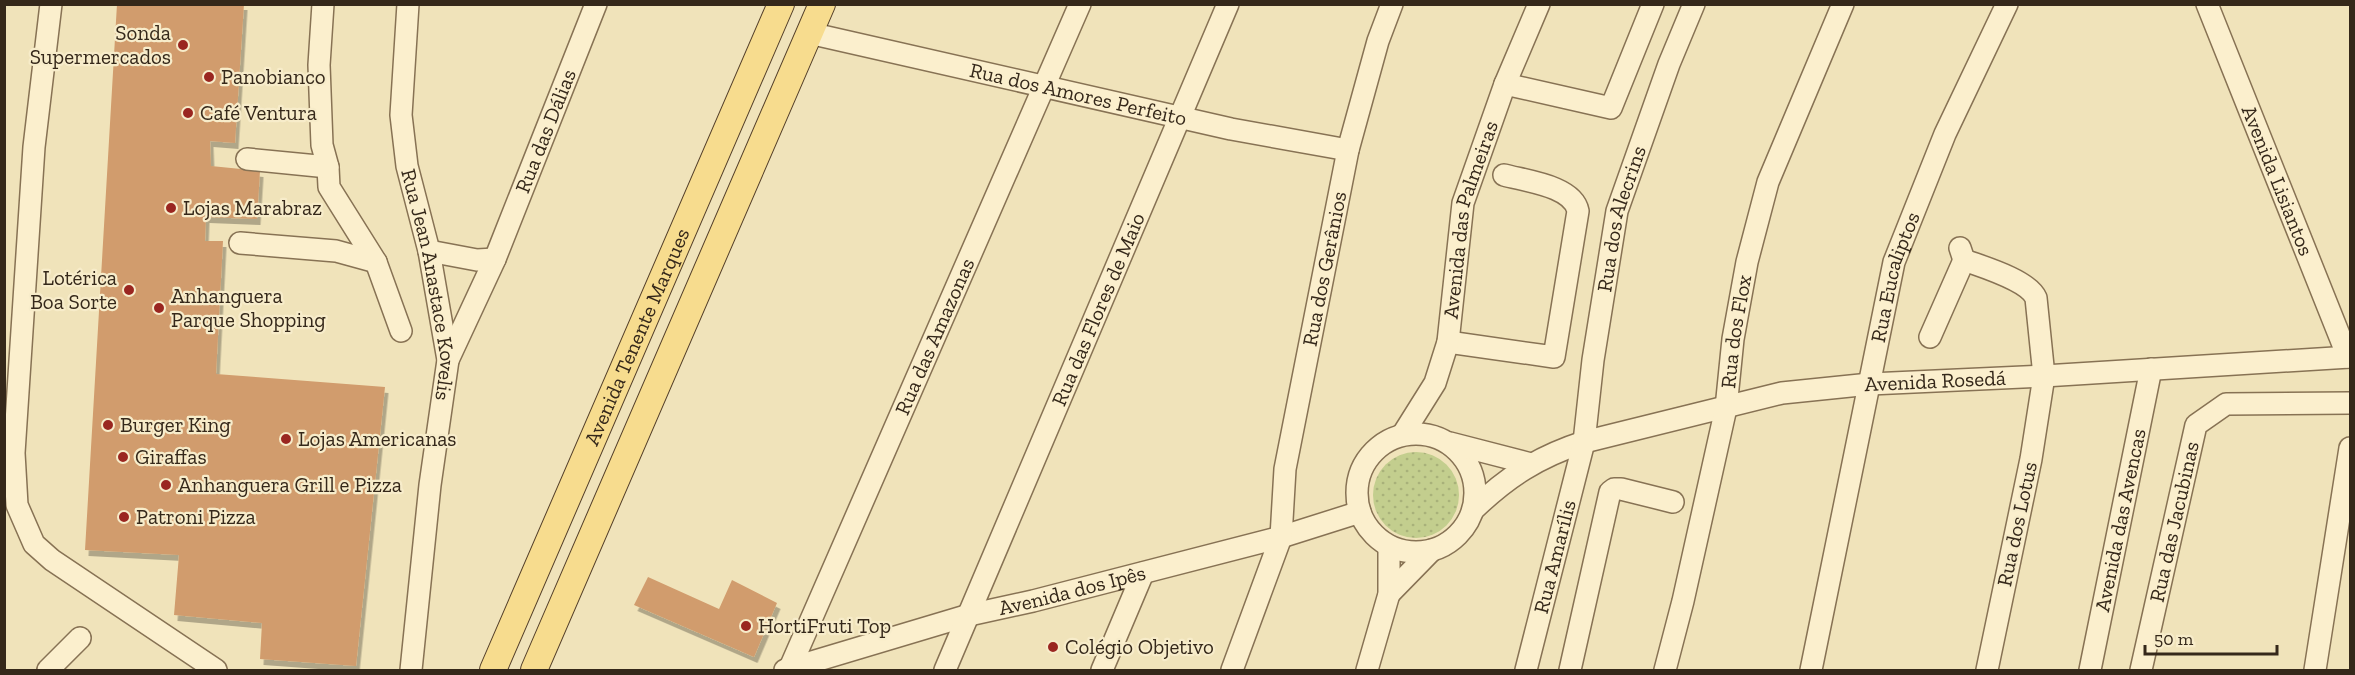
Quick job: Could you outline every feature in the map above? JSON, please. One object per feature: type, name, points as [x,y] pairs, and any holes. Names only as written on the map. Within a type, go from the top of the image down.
[{"type":"main road","name":"Avenida Tenente Marques","points":[[493,670],[781,4]]},
{"type":"main road","name":"Avenida Tenente Marques","points":[[534,670],[822,4]]},
{"type":"street","points":[[51,4],[34,147],[14,453],[17,506],[34,544],[52,560],[216,670]]},
{"type":"street","points":[[322,4],[319,64],[322,146],[328,167],[329,187],[376,262],[401,331]]},
{"type":"street","name":"Rua Jean Anastace Kovelis","points":[[408,4],[401,115],[406,166],[429,251],[448,360],[430,485],[411,670]]},
{"type":"street","name":"Rua das Dálias","points":[[448,360],[495,259],[596,4]]},
{"type":"street","name":"Rua das Amazonas","points":[[788,670],[1080,4]]},
{"type":"street","name":"Rua das Flores de Maio","points":[[945,670],[1182,117],[1228,4]]},
{"type":"street","name":"Rua dos Gerânios","points":[[1233,670],[1281,537],[1285,469],[1348,150],[1378,41],[1392,4]]},
{"type":"street","name":"Avenida das Palmeiras","points":[[1403,434],[1435,383],[1448,342],[1463,203],[1505,84],[1539,4]]},
{"type":"street","points":[[1505,84],[1611,108],[1653,4]]},
{"type":"street","name":"Rua dos Alecrins","points":[[1584,442],[1593,360],[1617,211],[1669,64],[1694,4]]},
{"type":"street","name":"Rua dos Flox","points":[[1665,670],[1683,601],[1726,408],[1733,339],[1747,262],[1768,182],[1843,4]]},
{"type":"street","name":"Rua Eucaliptos","points":[[1811,670],[1894,262],[1945,134],[2007,4]]},
{"type":"street","name":"Avenida Lisiantos","points":[[2207,4],[2349,357]]},
{"type":"street","name":"Rua dos Amores Perfeito","points":[[809,33],[1230,129],[1348,150]]},
{"type":"street","points":[[247,159],[328,167]]},
{"type":"street","points":[[1448,342],[1554,357],[1578,211],[1570,196],[1558,190],[1504,175]]},
{"type":"street","points":[[240,243],[336,251],[376,262]]},
{"type":"street","points":[[429,251],[477,260],[495,259]]},
{"type":"street","name":"Rua dos Lotus","points":[[1930,337],[1962,254],[2024,284],[2033,291],[2036,298],[2044,376],[2031,459],[1987,670]]},
{"type":"street","name":"Avenida Rosedá","points":[[1473,510],[1497,487],[1555,451],[1782,393],[1870,384],[2044,376],[2349,357]]},
{"type":"street","name":"Avenida das Avencas","points":[[2090,670],[2151,369]]},
{"type":"street","name":"Rua das Jacubinas","points":[[2141,670],[2196,425],[2226,404],[2350,403]]},
{"type":"street","points":[[1449,443],[1470,467],[1474,481],[1473,510],[1467,524],[1457,536],[1432,550],[1402,551],[1389,546],[1368,528],[1359,512],[1356,494],[1365,462],[1375,449],[1388,440],[1403,434],[1419,433],[1531,464]]},
{"type":"street","name":"Rua Amarílis","points":[[1526,670],[1584,442]]},
{"type":"street","points":[[2315,670],[2350,448]]},
{"type":"street","points":[[1570,670],[1610,492],[1614,489],[1621,489],[1673,502]]},
{"type":"street","name":"Avenida dos Ipês","points":[[788,670],[969,615],[1034,601],[1281,537],[1359,512]]},
{"type":"street","points":[[1367,670],[1389,594],[1389,546]]},
{"type":"street","points":[[1389,594],[1432,550]]},
{"type":"street","points":[[1102,670],[1143,573]]},
{"type":"street","points":[[48,670],[81,638]]},
{"type":"green space","points":[[1416,452],[1440,459],[1452,471],[1459,495],[1452,519],[1440,531],[1416,538],[1392,531],[1380,519],[1373,495],[1380,471],[1392,459]]},
{"type":"building","name":"Anhanguera Parque Shopping","points":[[117,4],[244,4],[235,143],[210,141],[211,166],[260,171],[257,219],[206,217],[205,241],[223,241],[216,374],[385,387],[356,666],[260,659],[262,623],[174,615],[179,555],[85,550]]},
{"type":"building","points":[[648,577],[719,609],[732,580],[777,603],[754,657],[634,605]]},
{"type":"place","name":"Sonda Supermercados","points":[[183,45]]},
{"type":"place","name":"Panobianco","points":[[209,77]]},
{"type":"place","name":"Café Ventura","points":[[188,113]]},
{"type":"place","name":"Lojas Marabraz","points":[[171,208]]},
{"type":"place","name":"Lotérica Boa Sorte","points":[[129,290]]},
{"type":"place","name":"Anhanguera Parque Shopping","points":[[159,308]]},
{"type":"place","name":"Burger King","points":[[108,425]]},
{"type":"place","name":"Lojas Americanas","points":[[286,439]]},
{"type":"place","name":"Giraffas","points":[[123,457]]},
{"type":"place","name":"Anhanguera Grill e Pizza","points":[[166,485]]},
{"type":"place","name":"Patroni Pizza","points":[[124,517]]},
{"type":"place","name":"HortiFruti Top","points":[[746,626]]},
{"type":"place","name":"Colégio Objetivo","points":[[1053,647]]}]
